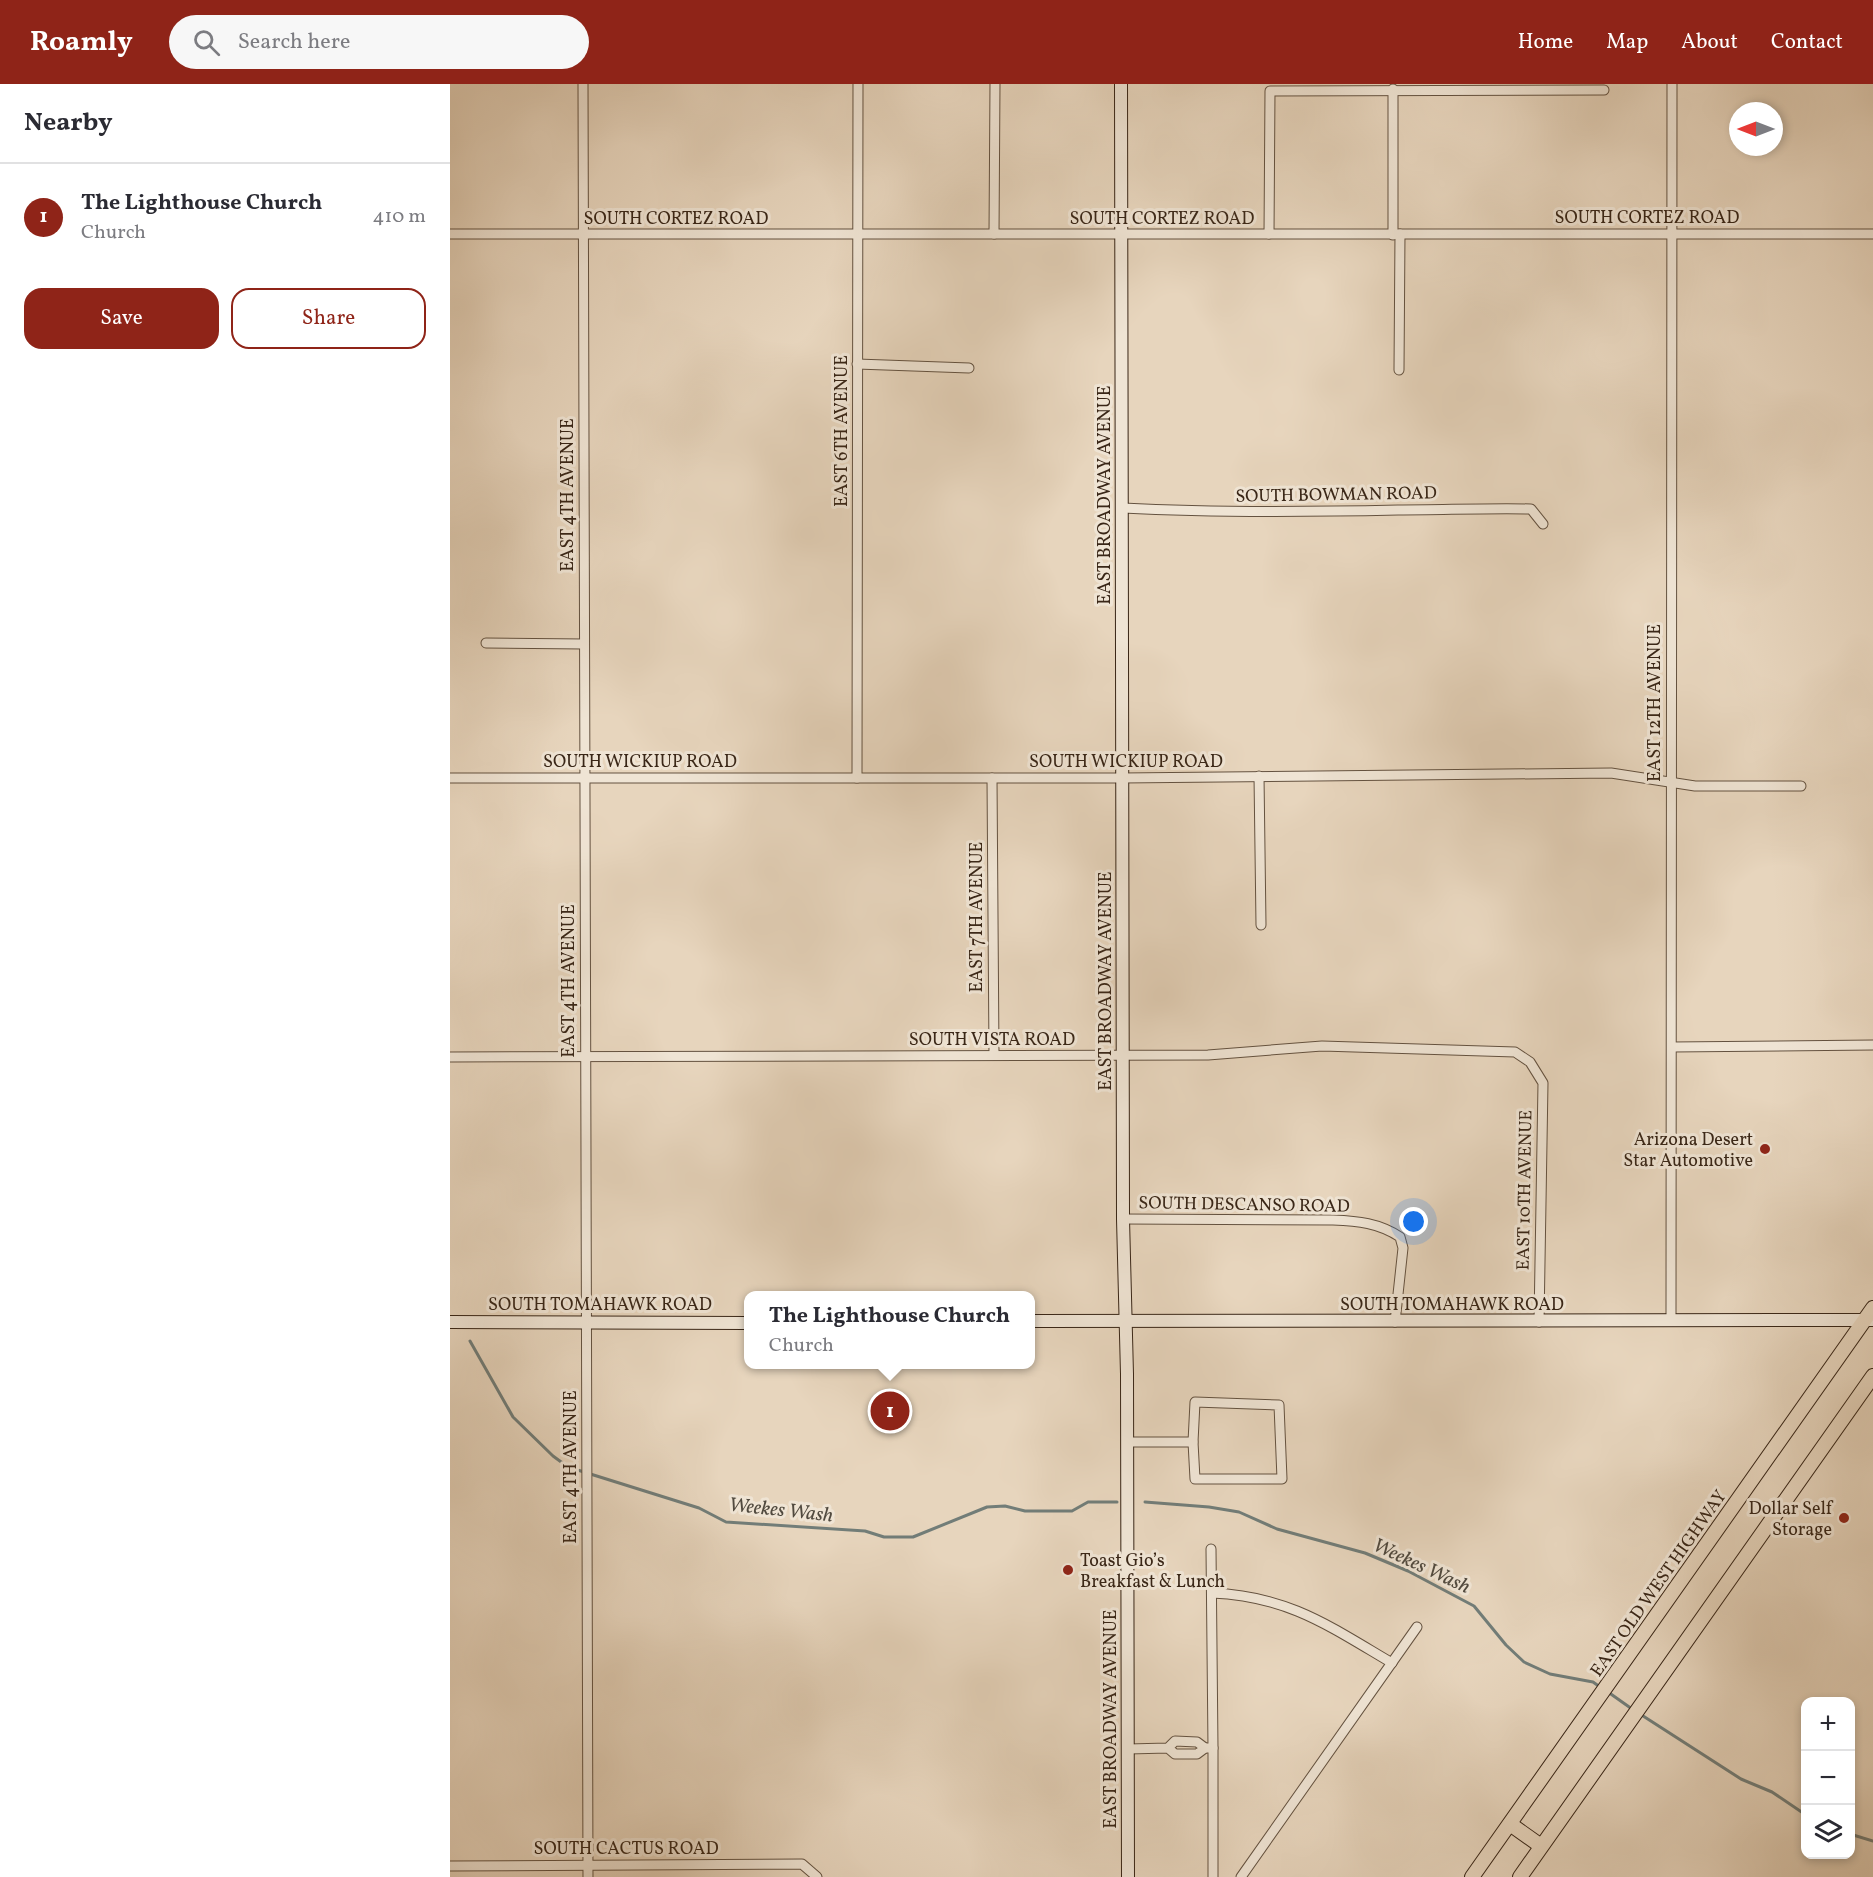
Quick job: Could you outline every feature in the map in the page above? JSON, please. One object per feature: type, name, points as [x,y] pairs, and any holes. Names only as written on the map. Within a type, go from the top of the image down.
[{"type":"main road","name":"EAST BROADWAY AVENUE","points":[[1121,84],[1123,1219],[1127,1442],[1128,1877]]},
{"type":"main road","name":"SOUTH TOMAHAWK ROAD","points":[[1035,1321],[1671,1322],[1870,1316]]},
{"type":"main road","name":"EAST OLD WEST HIGHWAY","points":[[1472,1877],[1870,1316]]},
{"type":"main road","name":"SOUTH TOMAHAWK ROAD","points":[[450,1322],[744,1323]]},
{"type":"main road","points":[[1520,1877],[1873,1376]]},
{"type":"main road","points":[[1510,1824],[1541,1846]]},
{"type":"street","name":"EAST 4TH AVENUE","points":[[583,84],[588,1877]]},
{"type":"street","name":"EAST 6TH AVENUE","points":[[857,778],[858,84]]},
{"type":"street","points":[[994,234],[995,84]]},
{"type":"street","name":"EAST 12TH AVENUE","points":[[1671,1322],[1670,234],[1672,84]]},
{"type":"street","points":[[1393,88],[1399,370]]},
{"type":"street","points":[[1269,234],[1270,91],[1393,88],[1604,90]]},
{"type":"street","name":"SOUTH CORTEZ ROAD","points":[[450,234],[1873,234]]},
{"type":"street","points":[[857,364],[969,368]]},
{"type":"street","name":"SOUTH BOWMAN ROAD","points":[[1123,508],[1207,512],[1532,509],[1543,524]]},
{"type":"street","points":[[486,643],[584,644]]},
{"type":"street","name":"SOUTH WICKIUP ROAD","points":[[450,778],[1122,778],[1611,773],[1695,786],[1802,786]]},
{"type":"street","points":[[1259,776],[1261,925]]},
{"type":"street","name":"EAST 7TH AVENUE","points":[[992,778],[994,1055]]},
{"type":"street","points":[[1671,1047],[1873,1045]]},
{"type":"street","name":"SOUTH VISTA ROAD","points":[[450,1058],[584,1055],[1208,1055],[1322,1046],[1515,1052],[1530,1062]]},
{"type":"street","name":"EAST 10TH AVENUE","points":[[1530,1062],[1543,1083],[1539,1322]]},
{"type":"street","name":"SOUTH DESCANSO ROAD","points":[[1123,1219],[1365,1222],[1400,1237],[1403,1248],[1395,1322]]},
{"type":"street","points":[[1195,1402],[1279,1405],[1282,1479],[1196,1479],[1193,1442],[1195,1402]]},
{"type":"street","points":[[1127,1442],[1193,1442]]},
{"type":"street","points":[[1212,1549],[1209,1748],[1213,1877]]},
{"type":"street","points":[[1212,1593],[1244,1594],[1305,1612],[1392,1663]]},
{"type":"street","points":[[1242,1877],[1417,1627]]},
{"type":"street","points":[[1128,1749],[1168,1748],[1175,1754],[1197,1754],[1209,1748]]},
{"type":"street","name":"SOUTH CACTUS ROAD","points":[[450,1866],[802,1864],[817,1877]]},
{"type":"waterway","name":"Weekes Wash","points":[[470,1341],[513,1417],[553,1456],[568,1467],[699,1508],[726,1522],[865,1531],[884,1537],[913,1537],[987,1507],[1005,1506],[1025,1511],[1072,1511],[1088,1502],[1117,1502]]},
{"type":"waterway","name":"Weekes Wash","points":[[1145,1502],[1239,1512],[1277,1529],[1365,1553],[1408,1571],[1474,1606],[1506,1645],[1524,1662],[1550,1674],[1593,1682],[1600,1687]]},
{"type":"waterway","name":"Weekes Wash","points":[[1608,1692],[1632,1709]]},
{"type":"waterway","name":"Weekes Wash","points":[[1640,1714],[1741,1779],[1772,1792],[1801,1812]]},
{"type":"waterway","name":"Weekes Wash","points":[[1855,1836],[1873,1841]]},
{"type":"place","name":"Arizona Desert Star Automotive","points":[[1765,1149]]},
{"type":"place","name":"The Lighthouse Church","points":[[890,1411]]},
{"type":"place","name":"Dollar Self Storage","points":[[1844,1518]]},
{"type":"place","name":"Toast Gio’s Breakfast & Lunch","points":[[1068,1570]]}]
